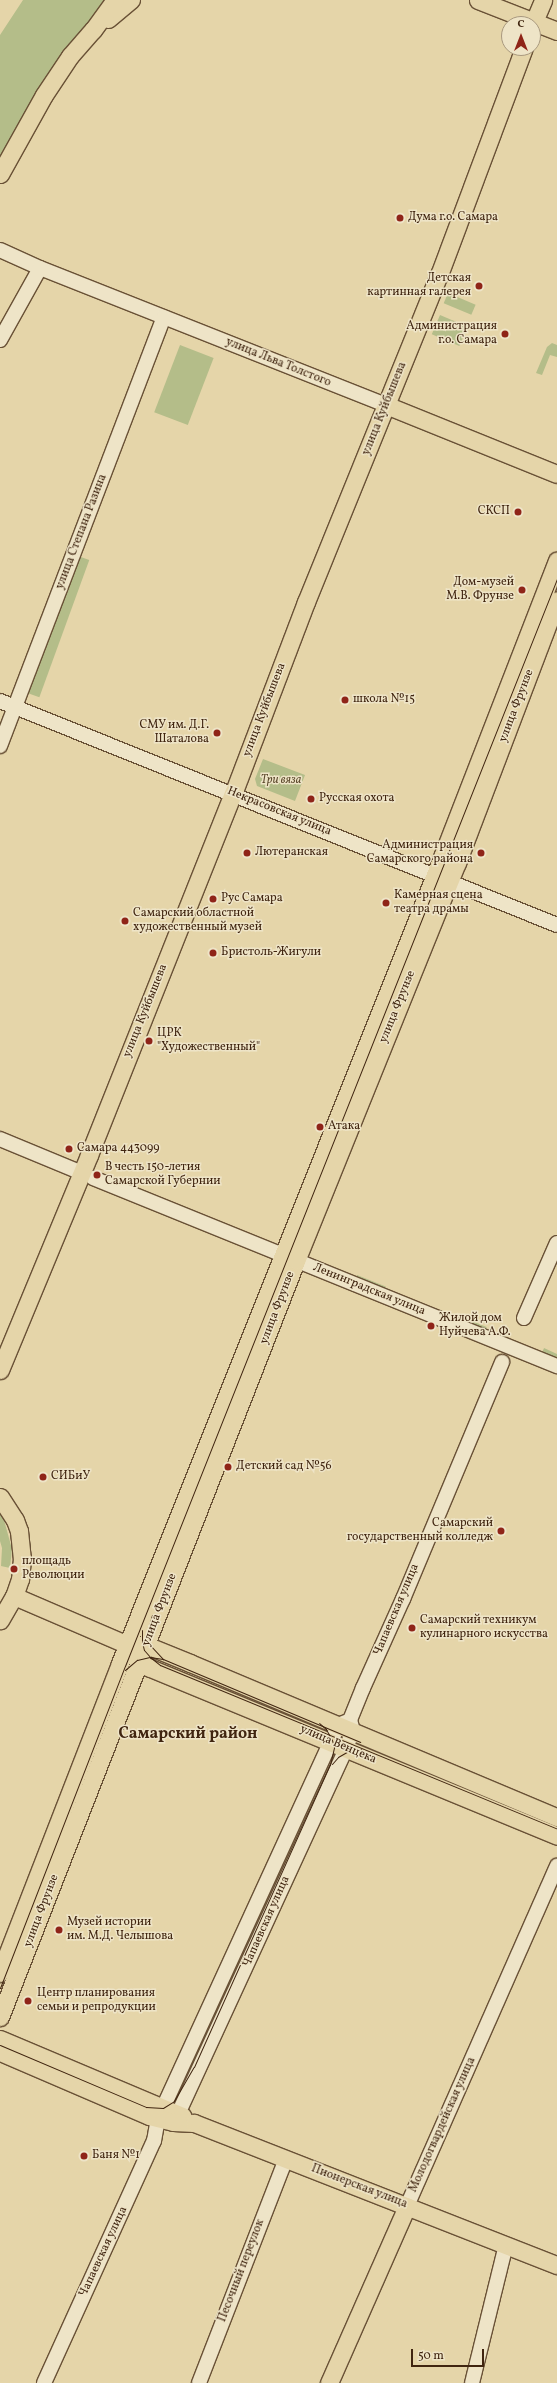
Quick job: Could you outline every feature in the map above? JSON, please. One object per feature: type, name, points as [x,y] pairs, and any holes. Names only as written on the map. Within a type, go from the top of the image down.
[{"type":"main road","points":[[0,174],[44,95],[70,56],[93,30],[115,0]]},
{"type":"main road","points":[[93,30],[131,0]]},
{"type":"main road","points":[[478,0],[516,16]]},
{"type":"main road","points":[[536,16],[543,0]]},
{"type":"main road","points":[[541,26],[557,31]]},
{"type":"main road","name":"улица Куйбышева","points":[[0,1370],[87,1176],[306,602],[447,254],[521,56]]},
{"type":"main road","name":"улица Льва Толстого","points":[[386,405],[557,474]]},
{"type":"main road","name":"улица Фрунзе","points":[[442,878],[557,560]]},
{"type":"main road","name":"улица Фрунзе","points":[[0,1973],[128,1645],[289,1258],[442,878],[557,600]]},
{"type":"main road","name":"улица Фрунзе","points":[[0,2017],[146,1645],[289,1258]]},
{"type":"main road","points":[[0,1497],[15,1520],[21,1542],[22,1558],[20,1579],[14,1596],[0,1620]]},
{"type":"main road","name":"улица Венцека","points":[[14,1596],[128,1645],[146,1645],[347,1725],[557,1817]]},
{"type":"main road","points":[[128,1645],[139,1663]]},
{"type":"main road","name":"улица Венцека","points":[[139,1663],[557,1836]]},
{"type":"main road","points":[[0,2039],[168,2116]]},
{"type":"main road","points":[[0,2052],[168,2116]]},
{"type":"main road","name":"Пионерская улица","points":[[168,2116],[194,2123],[557,2265]]},
{"type":"main road","name":"Молодогвардейская улица","points":[[328,2383],[407,2206]]},
{"type":"street","name":"улица Льва Толстого","points":[[0,250],[40,268],[386,405]]},
{"type":"street","points":[[0,340],[40,268]]},
{"type":"street","name":"улица Степана Разина","points":[[0,746],[164,317]]},
{"type":"street","name":"Некрасовская улица","points":[[0,701],[557,925]]},
{"type":"street","name":"Ленинградская улица","points":[[0,1139],[87,1176],[557,1366]]},
{"type":"street","points":[[524,1318],[557,1243]]},
{"type":"street","name":"Чапаевская улица","points":[[44,2383],[154,2141],[168,2116],[347,1725],[502,1362]]},
{"type":"street","name":"Молодогвардейская улица","points":[[407,2206],[557,1866]]},
{"type":"street","name":"Песочный переулок","points":[[199,2383],[286,2159]]},
{"type":"street","points":[[472,2383],[506,2245]]},
{"type":"green space","points":[[23,0],[104,0],[56,69],[0,160],[0,35]]},
{"type":"green space","points":[[448,293],[476,305],[471,315],[444,303]]},
{"type":"green space","points":[[440,315],[468,327],[459,346],[432,334]]},
{"type":"green space","points":[[552,343],[557,345],[557,357],[550,355],[542,375],[536,373],[547,347]]},
{"type":"green space","points":[[180,345],[214,358],[188,425],[154,412]]},
{"type":"green space","points":[[78,556],[89,560],[39,697],[28,693]]},
{"type":"green space","name":"Три вяза","points":[[263,759],[305,775],[295,801],[257,786],[255,779]]},
{"type":"green space","points":[[357,1275],[386,1287],[384,1290],[356,1279]]},
{"type":"green space","points":[[457,1315],[487,1327],[485,1332],[455,1320]]},
{"type":"green space","points":[[544,1348],[557,1354],[557,1360],[542,1353]]},
{"type":"green space","points":[[0,1514],[4,1520],[12,1549],[10,1568],[1,1566],[2,1548],[0,1541]]},
{"type":"tram line","points":[[0,1988],[125,1666],[557,579]]},
{"type":"tram line","points":[[152,1615],[147,1634],[149,1644],[163,1659]]},
{"type":"tram line","points":[[142,1630],[144,1650],[160,1665],[557,1829]]},
{"type":"tram line","points":[[125,1670],[137,1660],[150,1657],[163,1659],[360,1742]]},
{"type":"tram line","points":[[0,2045],[146,2107],[163,2108],[174,2101],[194,2067],[330,1765],[334,1747],[326,1729],[319,1723]]},
{"type":"tram line","points":[[332,1764],[338,1757],[350,1750],[361,1749]]},
{"type":"place","name":"Дума г.о. Самара","points":[[400,218]]},
{"type":"place","name":"Детская картинная галерея","points":[[479,286]]},
{"type":"place","name":"Администрация г.о. Самара","points":[[505,334]]},
{"type":"place","name":"СКСП","points":[[518,512]]},
{"type":"place","name":"Дом-музей М.В. Фрунзе","points":[[522,590]]},
{"type":"place","name":"школа №15","points":[[345,700]]},
{"type":"place","name":"СМУ им. Д.Г. Шаталова","points":[[217,733]]},
{"type":"place","name":"Русская охота","points":[[311,799]]},
{"type":"place","name":"Лютеранская","points":[[247,853]]},
{"type":"place","name":"Администрация Самарского района","points":[[481,853]]},
{"type":"place","name":"Рус Самара","points":[[213,899]]},
{"type":"place","name":"Камерная сцена театра драмы","points":[[386,903]]},
{"type":"place","name":"Самарский областной художественный музей","points":[[125,921]]},
{"type":"place","name":"Бристоль-Жигули","points":[[213,953]]},
{"type":"place","name":"ЦРК \"Художественный\"","points":[[149,1041]]},
{"type":"place","name":"Атака","points":[[320,1127]]},
{"type":"place","name":"Самара 443099","points":[[69,1149]]},
{"type":"place","name":"В честь 150-летия Самарской Губернии","points":[[97,1175]]},
{"type":"place","name":"Жилой дом Нуйчева А.Ф.","points":[[431,1326]]},
{"type":"place","name":"Детский сад №56","points":[[228,1467]]},
{"type":"place","name":"СИБиУ","points":[[43,1477]]},
{"type":"place","name":"Самарский государственный колледж","points":[[501,1531]]},
{"type":"place","name":"площадь Революции","points":[[14,1569]]},
{"type":"place","name":"Самарский техникум кулинарного искусства","points":[[412,1628]]},
{"type":"place","name":"Музей истории им. М.Д. Челышова","points":[[59,1930]]},
{"type":"place","name":"Центр планирования семьи и репродукции","points":[[28,2001]]},
{"type":"place","name":"Баня №1","points":[[84,2156]]},
{"type":"district","name":"Самарский район","points":[[188,1734]]}]
